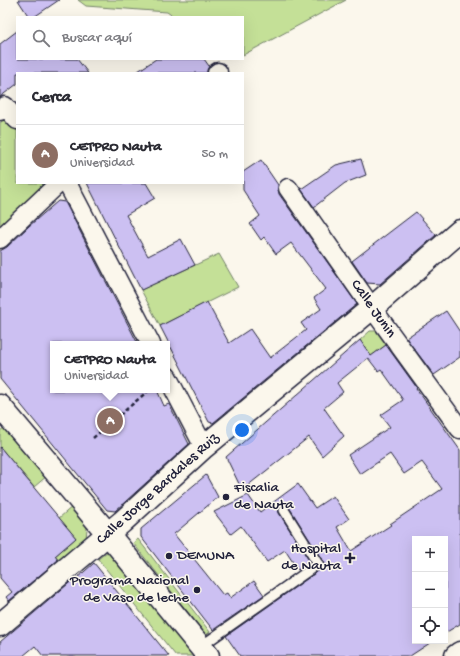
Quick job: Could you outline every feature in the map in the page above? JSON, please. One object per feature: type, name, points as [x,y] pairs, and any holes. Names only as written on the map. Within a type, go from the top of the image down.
[{"type":"street","points":[[3,108],[16,119]]},
{"type":"street","points":[[0,239],[58,184]]},
{"type":"street","points":[[68,184],[149,341]]},
{"type":"street","name":"Calle Junin","points":[[288,188],[372,308],[460,429]]},
{"type":"street","name":"Calle Jorge Bardales Ruiz","points":[[0,625],[108,534],[204,447],[372,308],[460,231]]},
{"type":"street","points":[[170,382],[204,447]]},
{"type":"street","points":[[0,406],[204,651]]},
{"type":"street","points":[[456,656],[460,653]]},
{"type":"lane","points":[[204,651],[318,564],[284,510]]},
{"type":"path","points":[[93,438],[146,393]]},
{"type":"green space","points":[[78,0],[346,0],[244,54],[244,16],[173,16],[167,12],[86,6]]},
{"type":"green space","points":[[7,117],[16,127],[16,184],[50,184],[0,232],[0,123]]},
{"type":"green space","points":[[219,254],[238,287],[160,326],[141,290]]},
{"type":"green space","points":[[370,331],[376,331],[386,345],[371,356],[360,340]]},
{"type":"green space","points":[[6,426],[47,476],[34,487],[0,447],[0,431]]},
{"type":"green space","points":[[73,506],[84,520],[87,528],[86,539],[61,563],[55,556],[76,538],[59,518]]},
{"type":"green space","points":[[138,539],[210,632],[206,635],[133,543]]},
{"type":"green space","points":[[108,551],[193,656],[176,656],[98,559]]},
{"type":"building","points":[[18,0],[59,0],[35,16],[28,16]]},
{"type":"building","points":[[16,32],[16,60],[78,60],[87,72],[16,72],[16,85],[0,97],[0,44]]},
{"type":"building","points":[[154,60],[205,60],[209,66],[207,72],[136,72]]},
{"type":"building","points":[[361,159],[366,175],[345,183],[314,207],[301,189],[336,165]]},
{"type":"building","points":[[261,160],[278,185],[279,194],[357,304],[213,423],[209,422],[170,346],[170,341],[168,341],[160,326],[207,302],[229,343],[250,329],[270,358],[306,330],[301,323],[321,309],[314,298],[326,289],[291,243],[276,254],[264,237],[261,240],[250,224],[260,216],[243,190],[244,171]]},
{"type":"building","points":[[88,184],[147,184],[155,198],[126,215],[148,256],[181,239],[195,265],[141,290]]},
{"type":"building","points":[[58,201],[65,202],[136,341],[50,341],[50,393],[158,393],[164,406],[169,404],[189,444],[115,511],[107,510],[0,379],[0,251],[7,247]]},
{"type":"building","points":[[416,212],[436,235],[380,284],[367,283],[352,261]]},
{"type":"building","points":[[446,311],[460,332],[460,357],[434,375],[406,338]]},
{"type":"building","points":[[360,340],[371,356],[386,345],[460,450],[460,624],[448,631],[448,536],[412,536],[412,644],[428,644],[410,656],[240,656],[226,636],[321,569],[324,566],[324,563],[289,507],[286,505],[280,505],[278,510],[279,513],[310,562],[298,570],[285,550],[267,562],[241,526],[231,534],[214,512],[248,495],[260,512],[298,484],[315,508],[333,496],[349,519],[337,527],[351,551],[442,489],[422,462],[404,474],[390,454],[360,474],[348,455],[390,427],[381,415],[403,400],[381,369],[378,371],[368,358],[337,383],[343,392],[324,408],[344,436],[322,456],[309,437],[242,490],[226,457]]},
{"type":"building","points":[[0,447],[76,538],[55,556],[58,560],[9,601],[6,597],[12,592],[0,578]]},
{"type":"building","points":[[206,475],[218,497],[174,534],[223,595],[227,593],[230,598],[254,581],[264,595],[213,630],[141,537],[141,529]]},
{"type":"building","points":[[94,563],[169,656],[43,656],[35,646],[23,656],[0,656],[0,642]]},
{"type":"place","name":"CETPRO Nauta","points":[[110,421]]},
{"type":"place","name":"Fiscalia de Nauta","points":[[226,497]]},
{"type":"place","name":"DEMUNA","points":[[169,556]]},
{"type":"place","name":"Hospital de Nauta","points":[[350,558]]},
{"type":"place","name":"Programa Nacional de Vaso de leche","points":[[197,590]]}]
